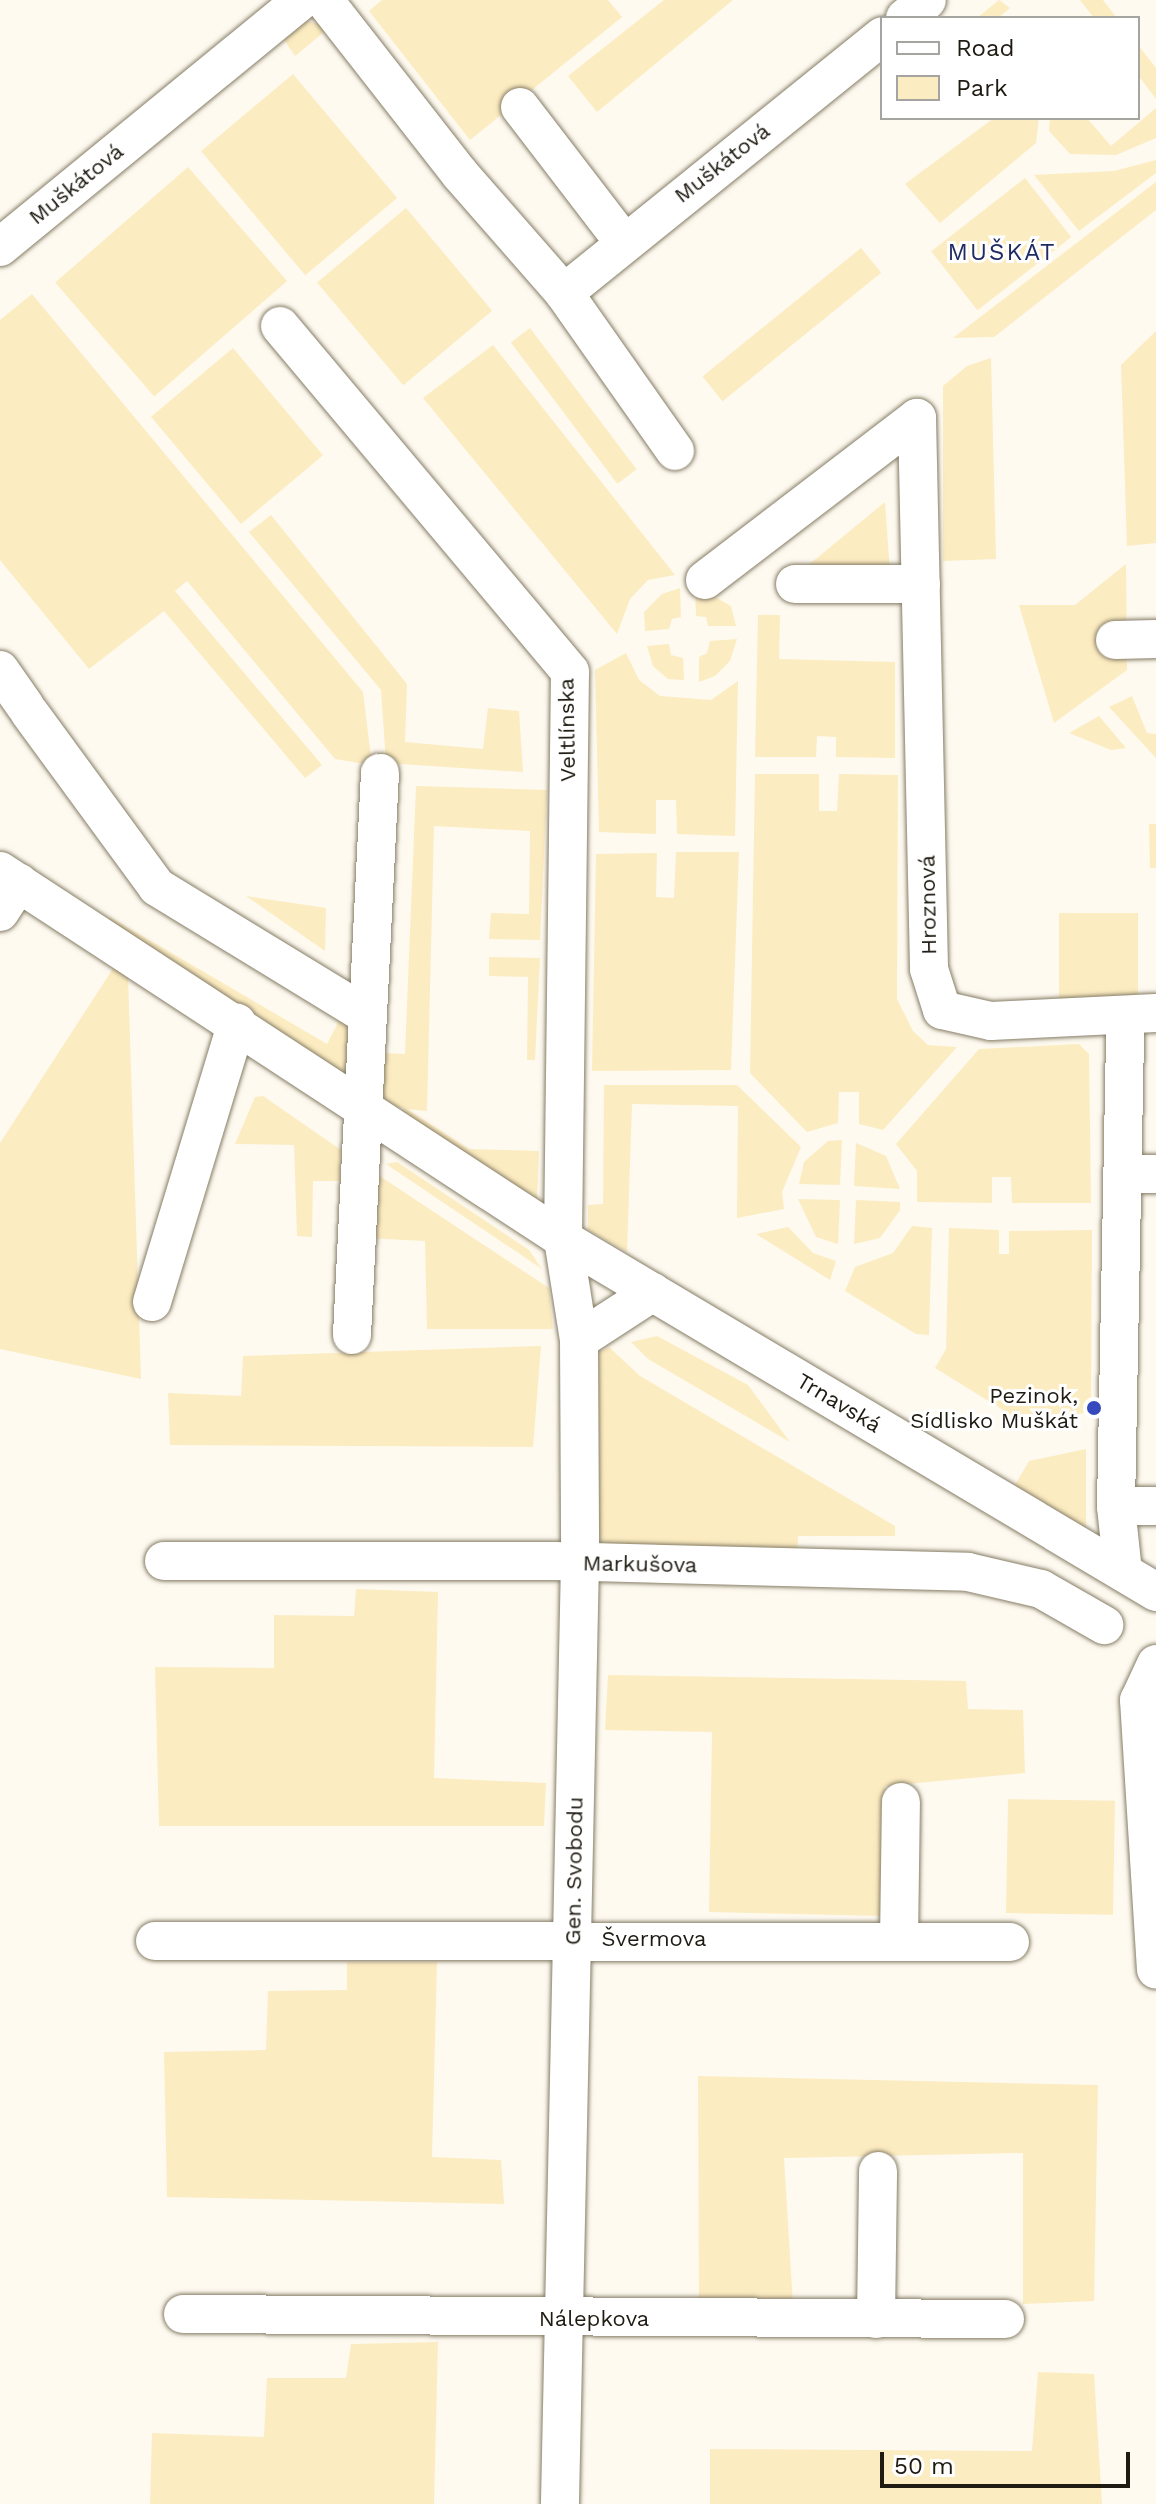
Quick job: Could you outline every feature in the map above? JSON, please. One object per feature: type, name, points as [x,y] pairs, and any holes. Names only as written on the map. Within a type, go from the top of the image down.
[{"type":"street","name":"Muškátová","points":[[0,247],[302,0]]},
{"type":"street","points":[[324,0],[460,174],[564,293],[675,451]]},
{"type":"street","points":[[907,16],[927,0]]},
{"type":"street","name":"Muškátová","points":[[564,293],[623,241],[880,38]]},
{"type":"street","points":[[520,107],[623,241]]},
{"type":"street","name":"Veltlínska","points":[[280,326],[570,672],[563,1239]]},
{"type":"street","name":"Hroznová","points":[[705,580],[917,418],[929,969],[942,1010],[991,1021],[1141,1014],[1139,1174],[1116,1506],[1123,1572]]},
{"type":"street","points":[[795,584],[921,584]]},
{"type":"street","points":[[1115,640],[1156,639]]},
{"type":"street","points":[[0,670],[157,887],[368,1016]]},
{"type":"street","points":[[352,1335],[380,773]]},
{"type":"street","name":"Trnavská","points":[[6,888],[237,1023],[563,1239],[1156,1592]]},
{"type":"street","points":[[152,1302],[237,1023]]},
{"type":"street","name":"Gen. Svobodu","points":[[560,2504],[580,1562],[579,1340],[563,1239]]},
{"type":"street","points":[[579,1340],[653,1292]]},
{"type":"street","points":[[1116,1506],[1156,1506]]},
{"type":"street","name":"Markušova","points":[[164,1561],[580,1562],[968,1572],[1041,1589],[1104,1625]]},
{"type":"street","points":[[1156,1664],[1139,1700],[1156,1969]]},
{"type":"street","points":[[899,1941],[901,1802]]},
{"type":"street","name":"Švermova","points":[[155,1941],[572,1938],[1010,1942]]},
{"type":"street","points":[[876,2319],[878,2171]]},
{"type":"street","name":"Nálepkova","points":[[183,2314],[563,2319],[1005,2319]]},
{"type":"green space","points":[[382,0],[608,0],[622,17],[470,140],[369,11]]},
{"type":"green space","points":[[664,0],[733,0],[597,112],[568,76]]},
{"type":"green space","points":[[999,0],[1010,8],[1000,16],[979,16]]},
{"type":"green space","points":[[1080,0],[1103,0],[1115,16],[1092,16]]},
{"type":"green space","points":[[305,20],[329,28],[295,56],[282,37]]},
{"type":"green space","points":[[1140,48],[1156,68],[1156,99],[1140,78]]},
{"type":"green space","points":[[293,74],[397,198],[305,275],[201,151]]},
{"type":"green space","points":[[1156,108],[1156,138],[1116,155],[1070,154],[1049,131],[1050,120],[1089,120],[1111,146]]},
{"type":"green space","points":[[991,120],[1039,120],[1036,143],[940,223],[905,184]]},
{"type":"green space","points":[[1156,160],[1156,173],[1079,231],[1034,175],[1114,171]]},
{"type":"green space","points":[[188,167],[287,281],[154,396],[55,282]]},
{"type":"green space","points":[[1025,178],[1071,237],[977,310],[931,251]]},
{"type":"green space","points":[[1156,182],[1156,210],[994,337],[953,338]]},
{"type":"green space","points":[[406,208],[492,311],[403,385],[317,283]]},
{"type":"green space","points":[[861,248],[881,273],[723,401],[702,376]]},
{"type":"green space","points":[[32,294],[363,692],[372,765],[335,759],[187,581],[175,591],[322,765],[305,778],[164,611],[89,669],[0,560],[0,320]]},
{"type":"green space","points":[[530,328],[637,469],[617,484],[511,342]]},
{"type":"green space","points":[[1156,331],[1156,543],[1127,546],[1121,365]]},
{"type":"green space","points":[[493,345],[675,575],[648,580],[630,599],[617,634],[423,398]]},
{"type":"green space","points":[[233,348],[323,455],[241,524],[151,417]]},
{"type":"green space","points":[[991,358],[996,559],[943,561],[943,386],[967,366]]},
{"type":"green space","points":[[885,502],[890,573],[800,572]]},
{"type":"green space","points":[[271,515],[407,684],[405,742],[483,749],[488,708],[519,711],[523,772],[386,763],[381,690],[249,532]]},
{"type":"green space","points":[[1126,564],[1127,670],[1054,723],[1019,605],[1075,605]]},
{"type":"green space","points":[[695,586],[731,606],[736,626],[708,626],[706,617],[696,616]]},
{"type":"green space","points":[[680,588],[681,617],[672,619],[669,629],[645,631],[644,612],[662,594]]},
{"type":"green space","points":[[758,615],[780,615],[779,659],[895,662],[895,758],[836,757],[836,737],[817,736],[816,757],[755,757]]},
{"type":"green space","points":[[737,639],[730,661],[715,676],[699,682],[699,657],[707,653],[710,641]]},
{"type":"green space","points":[[669,644],[671,655],[683,658],[684,680],[668,679],[653,666],[647,646]]},
{"type":"green space","points":[[626,653],[639,680],[660,696],[711,700],[738,681],[735,836],[677,834],[676,800],[656,800],[656,834],[599,832],[595,670]]},
{"type":"green space","points":[[1132,696],[1147,733],[1156,734],[1156,758],[1109,707]]},
{"type":"green space","points":[[1099,716],[1126,748],[1111,750],[1069,733]]},
{"type":"green space","points":[[755,774],[819,774],[819,811],[837,811],[839,774],[898,775],[897,999],[913,1031],[928,1045],[957,1047],[883,1130],[859,1124],[859,1092],[839,1092],[838,1123],[807,1132],[750,1073]]},
{"type":"green space","points":[[416,786],[547,790],[540,940],[489,939],[491,913],[529,914],[530,831],[434,826],[427,1111],[407,1109],[469,1149],[539,1151],[537,1199],[400,1114],[404,1108],[381,1106],[384,1053],[405,1054]]},
{"type":"green space","points":[[1149,824],[1156,824],[1156,868],[1150,868]]},
{"type":"green space","points":[[676,852],[739,852],[731,1070],[592,1071],[596,854],[657,853],[656,897],[674,898]]},
{"type":"green space","points":[[246,896],[326,908],[325,951]]},
{"type":"green space","points":[[1059,913],[1138,913],[1138,1011],[1059,1011]]},
{"type":"green space","points":[[110,917],[327,1044],[345,1009],[360,1016],[356,1090],[107,922]]},
{"type":"green space","points":[[489,957],[540,958],[535,1060],[527,1060],[528,977],[489,976]]},
{"type":"green space","points":[[114,967],[128,976],[141,1379],[0,1349],[0,1143]]},
{"type":"green space","points":[[1079,1044],[1089,1054],[1091,1203],[1012,1203],[1011,1177],[992,1177],[992,1203],[917,1202],[917,1171],[896,1144],[979,1049]]},
{"type":"green space","points":[[604,1085],[737,1085],[801,1147],[782,1192],[784,1209],[737,1218],[738,1106],[632,1104],[627,1252],[588,1230],[588,1205],[603,1204]]},
{"type":"green space","points":[[263,1096],[341,1150],[340,1181],[313,1181],[312,1237],[297,1236],[294,1145],[235,1144],[255,1097]]},
{"type":"green space","points":[[842,1140],[840,1185],[799,1184],[804,1162],[828,1141]]},
{"type":"green space","points":[[856,1143],[886,1156],[900,1189],[854,1186]]},
{"type":"green space","points":[[397,1162],[529,1250],[542,1269],[386,1164]]},
{"type":"green space","points":[[375,1173],[549,1288],[553,1329],[427,1329],[425,1241],[366,1238]]},
{"type":"green space","points":[[798,1199],[840,1200],[838,1244],[816,1237]]},
{"type":"green space","points":[[856,1200],[900,1202],[900,1210],[880,1238],[854,1244]]},
{"type":"green space","points":[[912,1226],[932,1228],[929,1335],[916,1334],[845,1291],[855,1267],[893,1253]]},
{"type":"green space","points":[[788,1227],[813,1253],[836,1261],[830,1280],[756,1234]]},
{"type":"green space","points":[[949,1228],[999,1230],[999,1254],[1009,1254],[1009,1231],[1092,1230],[1091,1411],[1029,1426],[935,1368],[946,1349]]},
{"type":"green space","points":[[657,1336],[748,1385],[790,1442],[648,1359],[631,1342]]},
{"type":"green space","points":[[541,1346],[533,1447],[170,1445],[168,1393],[241,1396],[243,1356]]},
{"type":"green space","points":[[609,1347],[640,1376],[895,1526],[895,1536],[798,1536],[797,1555],[592,1552],[589,1357]]},
{"type":"green space","points":[[1086,1449],[1086,1528],[1015,1485],[1029,1461]]},
{"type":"green space","points":[[356,1589],[438,1592],[434,1778],[546,1783],[544,1826],[159,1826],[155,1667],[274,1668],[274,1615],[354,1616]]},
{"type":"green space","points":[[608,1675],[966,1681],[968,1709],[1023,1710],[1025,1773],[885,1786],[883,1916],[709,1912],[712,1732],[605,1730]]},
{"type":"green space","points":[[1008,1799],[1115,1801],[1113,1915],[1006,1913]]},
{"type":"green space","points":[[347,1962],[437,1962],[432,2157],[501,2160],[504,2204],[167,2197],[164,2052],[266,2050],[268,1991],[347,1990]]},
{"type":"green space","points":[[698,2076],[1098,2085],[1094,2301],[1023,2304],[1023,2153],[784,2158],[793,2305],[699,2306]]},
{"type":"green space","points":[[438,2342],[434,2504],[150,2504],[152,2433],[264,2437],[267,2378],[346,2378],[351,2344]]},
{"type":"green space","points":[[1038,2372],[1094,2374],[1102,2504],[710,2504],[710,2449],[1032,2451]]},
{"type":"place","name":"Pezinok, Sídlisko Muškát","points":[[1094,1408]]},
{"type":"district","name":"MUŠKÁT","points":[[1002,253]]}]
